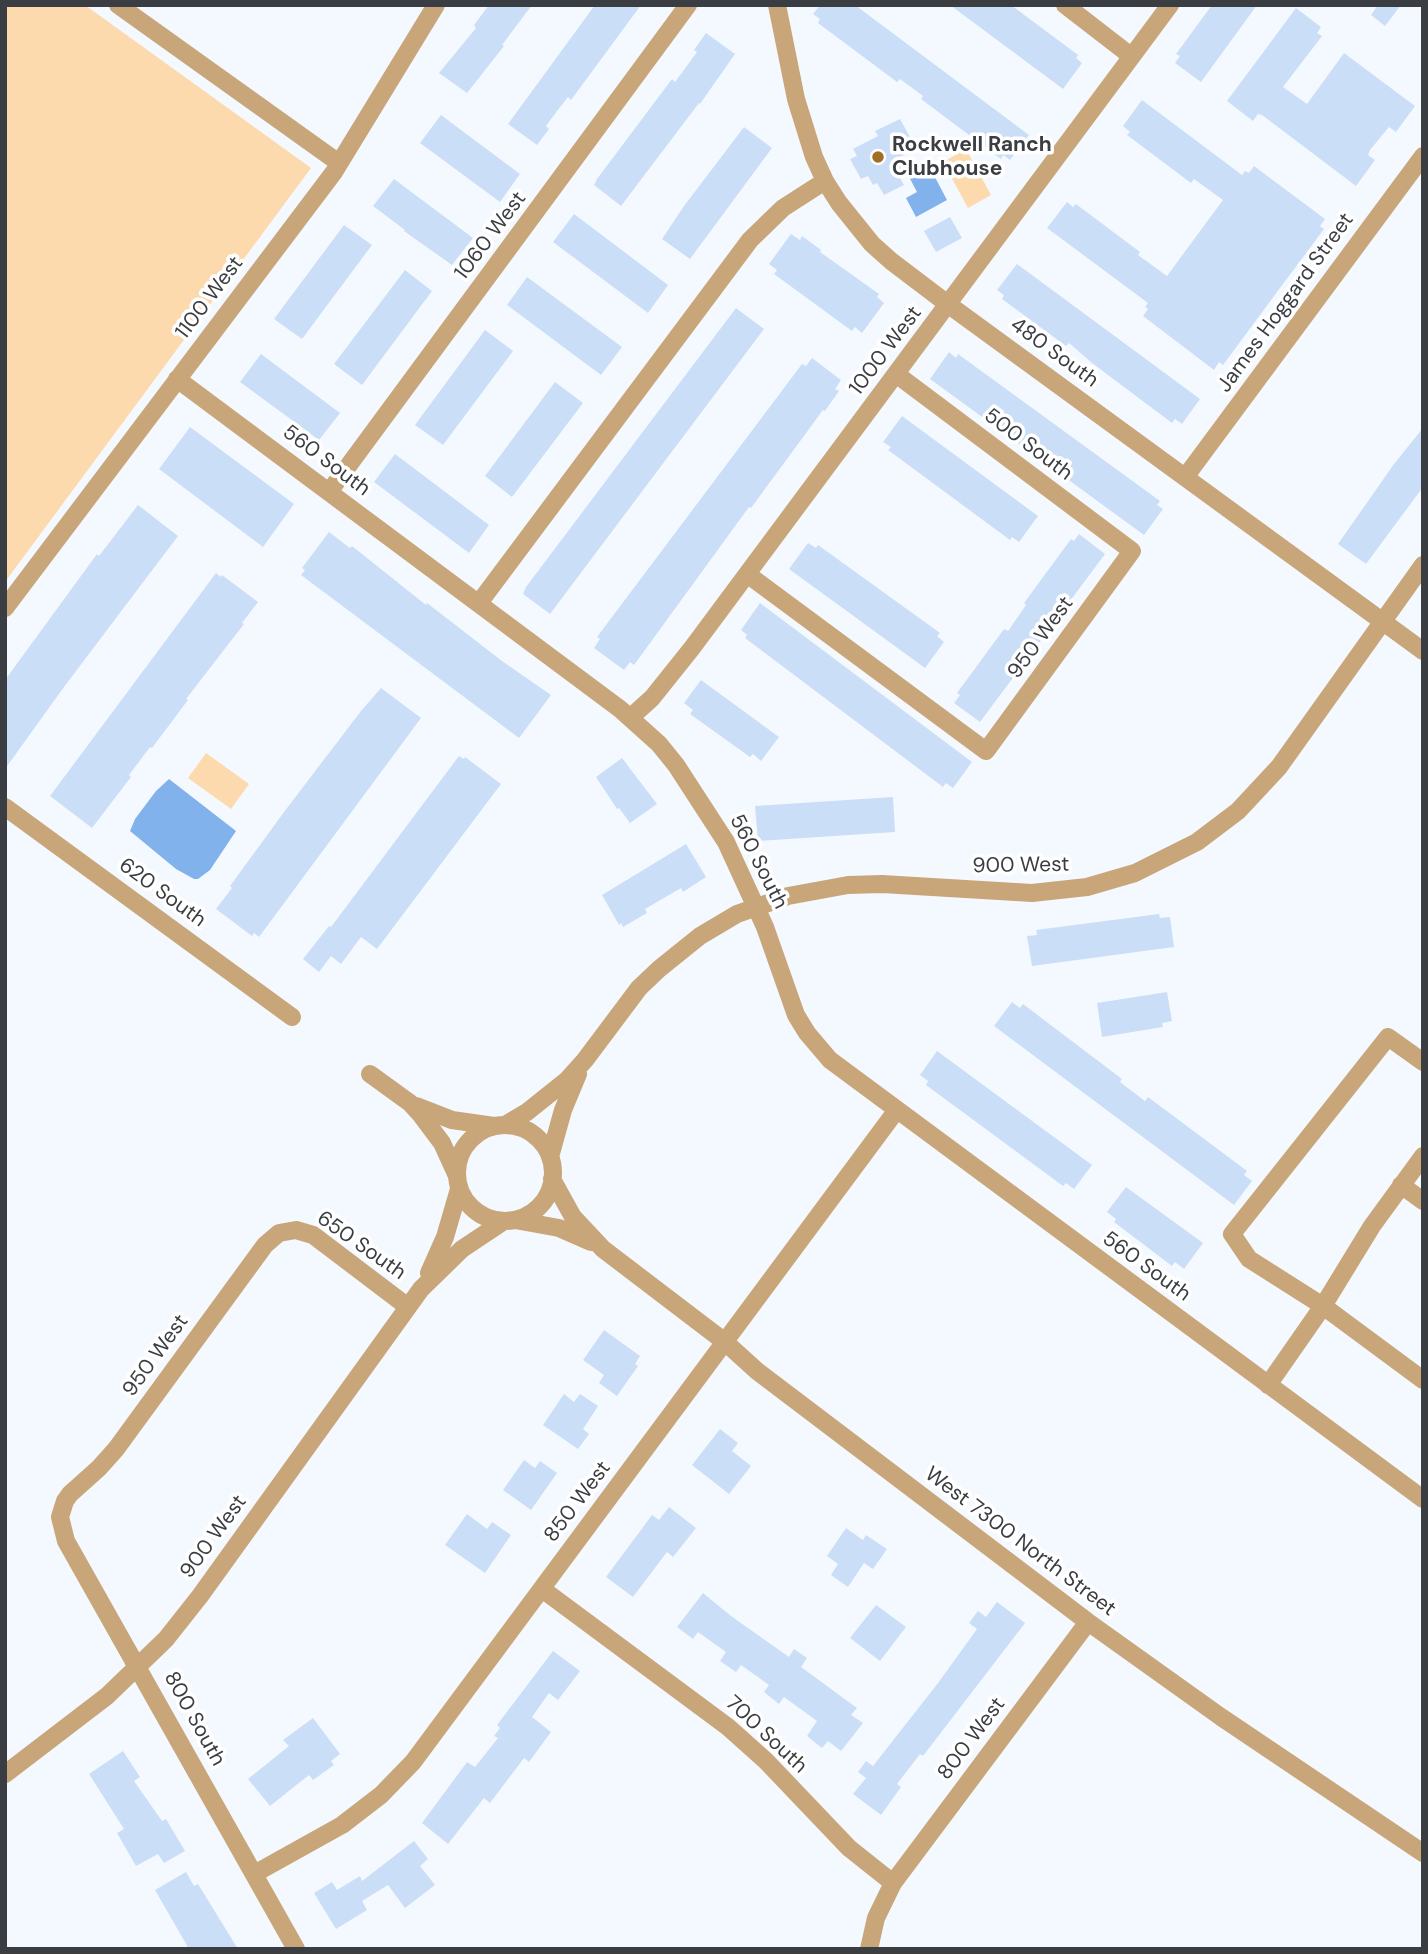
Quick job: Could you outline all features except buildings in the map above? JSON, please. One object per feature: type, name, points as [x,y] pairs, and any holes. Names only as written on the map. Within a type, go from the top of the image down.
[{"type":"street","points":[[118,5],[339,163]]},
{"type":"street","name":"1100 West","points":[[5,608],[339,163],[436,5]]},
{"type":"street","name":"1060 West","points":[[329,492],[688,5]]},
{"type":"street","name":"480 South","points":[[777,5],[804,128],[825,181],[872,244],[949,305],[1423,651]]},
{"type":"street","points":[[1065,5],[1131,56]]},
{"type":"street","name":"1000 West","points":[[631,717],[661,688],[1170,5]]},
{"type":"street","name":"James Hoggard Street","points":[[1186,476],[1423,156]]},
{"type":"street","points":[[479,603],[750,240],[783,208],[825,181]]},
{"type":"street","name":"500 South","points":[[896,374],[1132,551]]},
{"type":"street","name":"560 South","points":[[177,379],[631,717],[659,744],[676,765],[726,842],[765,928],[788,996],[807,1033],[844,1073],[1423,1499]]},
{"type":"street","name":"950 West","points":[[747,574],[986,751],[1132,551]]},
{"type":"street","name":"900 West","points":[[500,1126],[547,1097],[585,1060],[626,1004],[659,969],[720,923],[756,907],[798,893],[848,885],[882,884],[998,892],[1060,892],[1114,880],[1155,864],[1197,842],[1259,790],[1279,767],[1381,620],[1423,565]]},
{"type":"street","name":"620 South","points":[[5,807],[292,1017]]},
{"type":"street","points":[[1423,1062],[1388,1037],[1232,1234],[1249,1259],[1324,1306],[1423,1380]]},
{"type":"street","name":"900 West","points":[[550,1157],[563,1110],[585,1060]]},
{"type":"street","points":[[370,1074],[410,1103],[432,1127],[472,1208],[482,1215],[510,1220],[536,1209],[544,1200],[552,1179],[550,1157],[537,1138],[517,1126],[452,1120],[410,1103]]},
{"type":"street","name":"850 West","points":[[254,1874],[342,1825],[372,1803],[413,1762],[896,1111]]},
{"type":"street","points":[[458,1183],[460,1155],[466,1145],[483,1130],[500,1126]]},
{"type":"street","points":[[1268,1385],[1324,1306],[1372,1226],[1423,1156]]},
{"type":"street","name":"West 7300 North Street","points":[[552,1179],[573,1217],[603,1250]]},
{"type":"street","name":"900 West","points":[[421,1289],[445,1237],[458,1183]]},
{"type":"street","points":[[1401,1185],[1423,1201]]},
{"type":"street","name":"900 West","points":[[5,1774],[107,1696],[138,1668],[183,1618],[421,1289],[462,1249],[510,1220]]},
{"type":"street","name":"West 7300 North Street","points":[[510,1220],[559,1228],[603,1250],[1087,1622],[1221,1717],[1423,1853]]},
{"type":"street","name":"950 West","points":[[62,1510],[70,1494],[116,1449],[265,1245],[287,1230]]},
{"type":"street","name":"650 South","points":[[287,1230],[313,1235],[408,1307]]},
{"type":"street","name":"800 South","points":[[62,1510],[61,1526],[66,1541],[296,1949]]},
{"type":"street","name":"700 South","points":[[542,1589],[728,1727],[766,1761],[849,1848],[893,1883]]},
{"type":"street","name":"800 West","points":[[893,1883],[1087,1622]]},
{"type":"street","points":[[869,1949],[876,1918],[893,1883]]},
{"type":"shaded area","points":[[5,5],[85,5],[311,168],[5,582]]},
{"type":"shaded area","points":[[966,149],[991,195],[968,208],[943,162]]},
{"type":"shaded area","points":[[206,753],[249,784],[231,809],[188,778]]},
{"type":"water","points":[[927,162],[947,200],[916,217],[906,198],[917,192],[907,173]]},
{"type":"water","points":[[169,779],[236,831],[210,870],[198,879],[176,869],[130,831],[135,819],[156,791]]},
{"type":"place","name":"Rockwell Ranch Clubhouse","points":[[878,157]]}]
